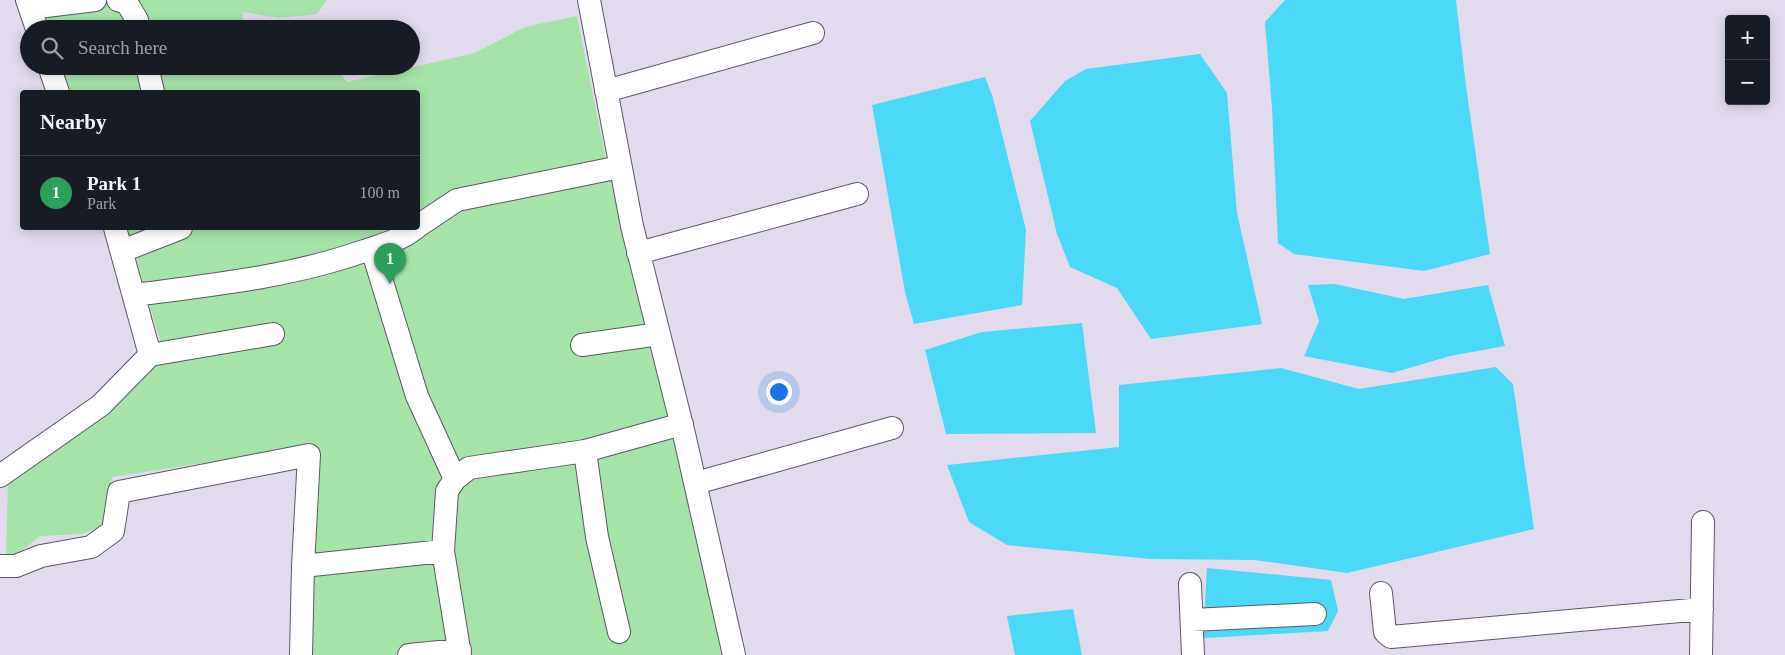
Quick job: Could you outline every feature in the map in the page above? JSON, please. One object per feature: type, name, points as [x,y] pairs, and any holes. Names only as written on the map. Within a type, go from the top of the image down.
[{"type":"street","points":[[32,12],[95,0]]},
{"type":"street","points":[[118,0],[127,3],[137,20]]},
{"type":"street","points":[[589,0],[638,252],[682,424],[734,655]]},
{"type":"street","points":[[606,91],[813,33]]},
{"type":"street","points":[[52,75],[57,90]]},
{"type":"street","points":[[149,75],[153,90]]},
{"type":"street","points":[[420,225],[457,200],[620,166]]},
{"type":"street","points":[[638,252],[857,194]]},
{"type":"street","points":[[116,230],[150,355]]},
{"type":"street","points":[[122,251],[175,230]]},
{"type":"street","points":[[134,295],[290,272],[334,262],[402,238],[413,230]]},
{"type":"street","points":[[372,248],[417,396],[455,479]]},
{"type":"street","points":[[0,476],[101,405],[150,355],[272,334]]},
{"type":"street","points":[[582,345],[659,334]]},
{"type":"street","points":[[409,655],[460,652],[443,551],[447,491],[455,479],[469,468],[585,451],[682,424]]},
{"type":"street","points":[[696,483],[892,428]]},
{"type":"street","points":[[585,451],[597,537],[619,632]]},
{"type":"street","points":[[0,566],[16,566],[41,556],[91,546],[113,531],[119,492],[309,455],[303,566],[301,655]]},
{"type":"street","points":[[1701,655],[1702,522]]},
{"type":"street","points":[[303,566],[443,551]]},
{"type":"street","points":[[1190,584],[1193,655]]},
{"type":"street","points":[[1381,593],[1385,632],[1391,637],[1702,609]]},
{"type":"street","points":[[1192,620],[1315,614]]},
{"type":"green space","points":[[40,0],[327,0],[317,14],[279,18],[243,12],[243,20],[47,20]]},
{"type":"green space","points":[[577,16],[610,180],[726,655],[309,655],[318,445],[112,477],[103,526],[82,534],[40,536],[21,551],[6,557],[8,484],[142,381],[160,340],[128,230],[420,230],[420,90],[70,90],[65,75],[341,75],[347,82],[378,75],[420,75],[420,65],[475,53],[525,27]]},
{"type":"water","points":[[1285,0],[1456,0],[1490,254],[1424,271],[1294,254],[1278,243],[1272,108],[1265,22]]},
{"type":"water","points":[[1200,54],[1227,93],[1237,213],[1262,324],[1151,339],[1117,288],[1070,267],[1057,234],[1030,121],[1065,81],[1086,69]]},
{"type":"water","points":[[985,77],[993,98],[1026,230],[1022,305],[914,324],[905,292],[872,105]]},
{"type":"water","points":[[1335,284],[1404,299],[1488,285],[1505,346],[1450,356],[1392,373],[1304,356],[1319,321],[1308,285]]},
{"type":"water","points":[[1082,323],[1096,433],[946,434],[925,350],[982,332]]},
{"type":"water","points":[[1496,367],[1513,384],[1534,529],[1347,573],[1255,560],[1151,559],[1007,545],[969,522],[947,465],[1119,447],[1119,385],[1281,368],[1359,389]]},
{"type":"water","points":[[1207,568],[1331,580],[1338,611],[1328,631],[1203,638]]},
{"type":"water","points":[[1073,609],[1082,655],[1015,655],[1007,616]]},
{"type":"place","name":"Park 1","points":[[390,284]]}]
